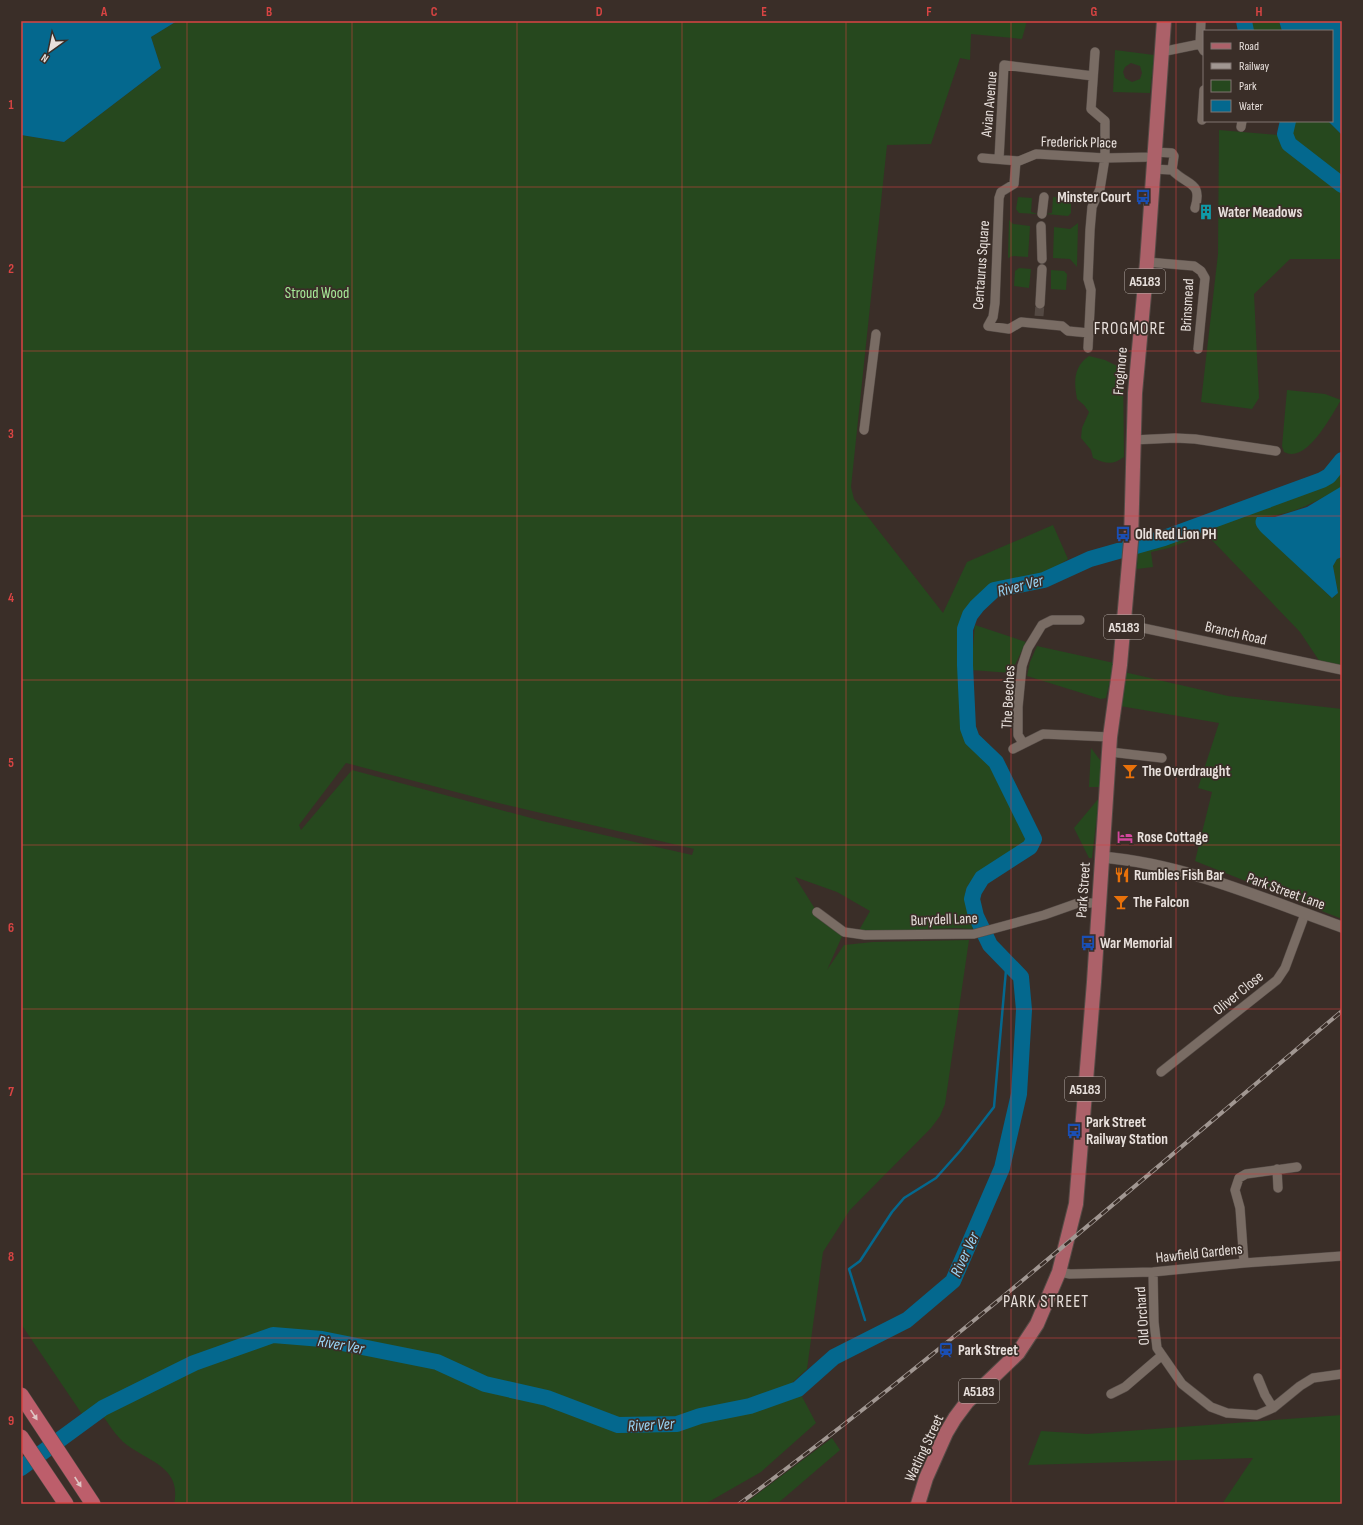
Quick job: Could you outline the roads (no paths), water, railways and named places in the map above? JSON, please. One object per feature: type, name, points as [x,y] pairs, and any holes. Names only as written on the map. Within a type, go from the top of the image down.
[{"type":"highway","points":[[21,1395],[93,1504]]},
{"type":"highway","points":[[25,1442],[66,1504]]},
{"type":"main road","name":"Frogmore","points":[[1130,557],[1135,393],[1147,262],[1153,159],[1164,21]]},
{"type":"main road","name":"Park Street","points":[[1059,1272],[1076,1204],[1094,982],[1110,737],[1124,624],[1130,557]]},
{"type":"main road","name":"Watling Street","points":[[918,1504],[926,1478],[946,1433],[968,1402],[1018,1353],[1037,1324],[1059,1272]]},
{"type":"street","points":[[1161,52],[1202,48],[1202,21]]},
{"type":"street","points":[[1088,348],[1091,290],[1088,279],[1092,207],[1100,189],[1105,158],[1105,121],[1091,109],[1094,52]]},
{"type":"street","name":"Avian Avenue","points":[[999,159],[1004,65],[1093,76]]},
{"type":"street","points":[[1202,120],[1203,108]]},
{"type":"street","points":[[1153,159],[1172,153],[1174,156],[1172,170]]},
{"type":"street","name":"Frederick Place","points":[[982,158],[1016,161],[1036,154],[1153,159]]},
{"type":"street","points":[[1153,159],[1172,170],[1180,178],[1193,184],[1198,193],[1195,208]]},
{"type":"street","name":"Centaurus Square","points":[[1016,161],[1014,184],[1001,192],[999,198],[995,303],[992,317],[988,326],[1009,329],[1021,322],[1039,320],[1062,326],[1068,331],[1088,334]]},
{"type":"street","points":[[1042,214],[1044,197]]},
{"type":"street","points":[[1041,226],[1042,259]]},
{"type":"street","name":"Brinsmead","points":[[1147,262],[1194,266],[1201,271],[1205,278],[1198,349]]},
{"type":"street","points":[[1040,304],[1042,269]]},
{"type":"street","points":[[864,430],[876,334]]},
{"type":"street","points":[[1133,440],[1175,438],[1195,439],[1276,451]]},
{"type":"street","name":"The Beeches","points":[[1023,743],[1018,735],[1018,707],[1022,666],[1028,648],[1042,625],[1052,620],[1080,620]]},
{"type":"street","name":"Branch Road","points":[[1124,624],[1342,670]]},
{"type":"street","points":[[1013,749],[1043,734],[1110,737]]},
{"type":"street","points":[[1110,752],[1162,758]]},
{"type":"street","name":"Park Street Lane","points":[[1102,857],[1136,862],[1209,880],[1342,927]]},
{"type":"street","name":"Burydell Lane","points":[[817,912],[844,932],[865,935],[974,934],[1078,904],[1098,903]]},
{"type":"street","name":"Oliver Close","points":[[1161,1072],[1276,980],[1285,968],[1305,914]]},
{"type":"street","points":[[1244,1263],[1240,1208],[1235,1190],[1236,1183],[1239,1178],[1246,1174],[1277,1169],[1297,1168]]},
{"type":"street","points":[[1277,1169],[1278,1188]]},
{"type":"street","name":"Hawfield Gardens","points":[[1059,1272],[1070,1274],[1153,1272],[1244,1263],[1342,1256]]},
{"type":"street","name":"Old Orchard","points":[[1153,1272],[1154,1322],[1157,1348],[1161,1356],[1182,1384],[1211,1407],[1227,1413],[1256,1415],[1273,1408],[1300,1386],[1313,1378],[1342,1374]]},
{"type":"street","name":"Old Orchard","points":[[1112,1394],[1125,1387],[1161,1356]]},
{"type":"street","points":[[1258,1378],[1264,1395],[1273,1408]]},
{"type":"water","points":[[21,21],[177,21],[151,37],[161,68],[64,142],[21,135]]},
{"type":"water","points":[[1279,21],[1342,21],[1342,135],[1329,122],[1333,122],[1333,30],[1282,30]]},
{"type":"water","points":[[1342,486],[1342,557],[1337,559],[1333,566],[1338,593],[1332,598],[1262,533],[1256,526],[1256,519],[1257,517],[1275,517],[1307,507]]},
{"type":"waterway","name":"River Ver","points":[[1244,21],[1246,30]]},
{"type":"waterway","name":"River Ver","points":[[1288,122],[1285,134],[1289,144],[1342,185]]},
{"type":"waterway","name":"River Ver","points":[[21,1468],[103,1408],[194,1363],[273,1335],[322,1339],[437,1362],[485,1384],[547,1398],[618,1425],[677,1424],[700,1416],[750,1406],[798,1389],[834,1357],[907,1320],[953,1281],[1002,1168],[1019,1094],[1024,1010],[1021,977],[990,945],[976,916],[972,899],[974,891],[982,878],[1030,847],[1034,839],[996,762],[972,739],[968,728],[965,629],[970,615],[994,590],[1044,580],[1090,559],[1164,538],[1322,480],[1329,476],[1342,460]]},
{"type":"waterway","name":"River Ver","points":[[865,1320],[849,1269],[860,1261],[892,1212],[904,1198],[936,1178],[960,1151],[994,1107],[1006,970],[990,945]]},
{"type":"tunnel","points":[[1039,316],[1040,304]]},
{"type":"railway","points":[[739,1504],[817,1445],[969,1324],[1119,1200],[1342,1011]]},
{"type":"place","name":"Minster Court","points":[[1143,197]]},
{"type":"place","name":"Water Meadows","points":[[1206,212]]},
{"type":"place","name":"Old Red Lion PH","points":[[1123,534]]},
{"type":"place","name":"The Overdraught","points":[[1130,771]]},
{"type":"place","name":"Rose Cottage","points":[[1125,837]]},
{"type":"place","name":"Rumbles Fish Bar","points":[[1122,875]]},
{"type":"place","name":"The Falcon","points":[[1121,902]]},
{"type":"place","name":"War Memorial","points":[[1088,943]]},
{"type":"place","name":"Park Street Railway Station","points":[[1074,1131]]},
{"type":"place","name":"Park Street","points":[[946,1350]]},
{"type":"district","name":"FROGMORE","points":[[1130,328]]},
{"type":"district","name":"PARK STREET","points":[[1046,1301]]},
{"type":"park label","name":"Stroud Wood","points":[[317,293]]}]
